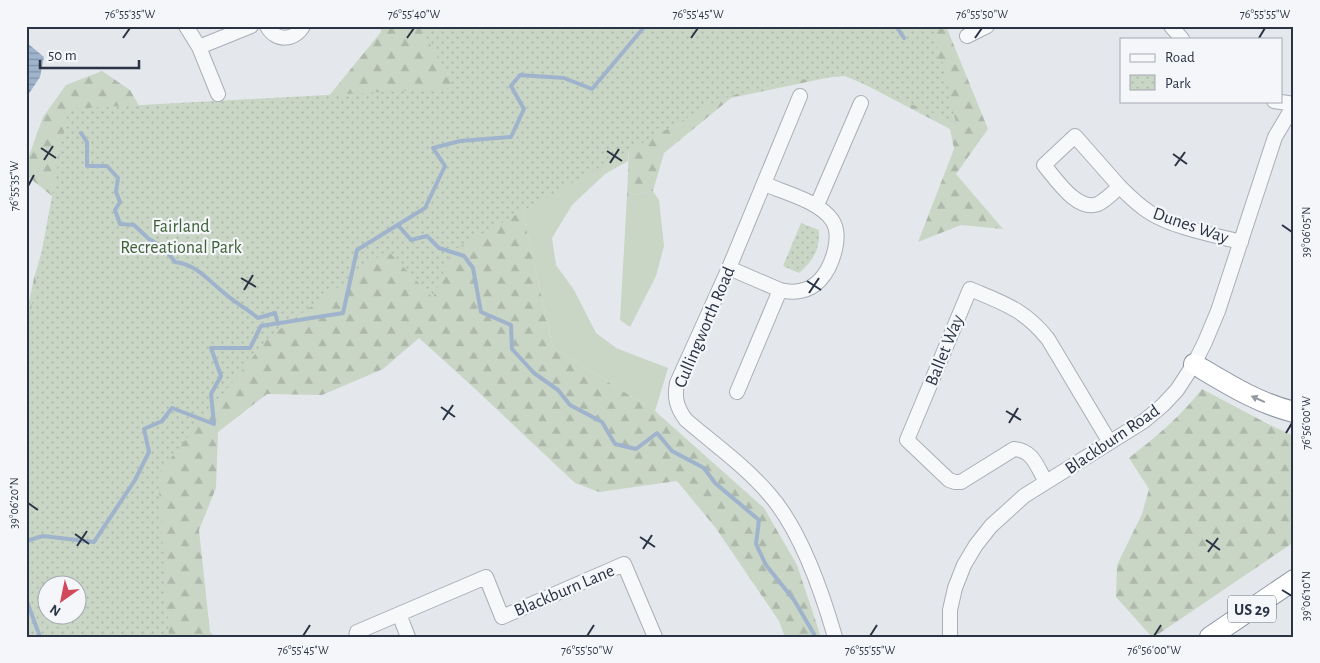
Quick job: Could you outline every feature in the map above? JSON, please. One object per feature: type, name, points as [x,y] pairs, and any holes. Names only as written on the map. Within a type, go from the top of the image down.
[{"type":"highway","points":[[1194,364],[1262,402],[1294,412]]},
{"type":"highway","name":"US 29","points":[[1210,637],[1294,580]]},
{"type":"street","points":[[186,26],[199,46],[218,94]]},
{"type":"street","points":[[199,46],[251,26]]},
{"type":"street","points":[[267,26],[275,36],[288,38],[297,35],[303,26]]},
{"type":"street","points":[[967,36],[987,26]]},
{"type":"street","points":[[1171,26],[1181,38]]},
{"type":"street","name":"Cullingworth Road","points":[[800,96],[765,184],[677,383],[675,392],[679,412],[686,420],[750,475],[770,495],[783,513],[799,542],[835,637]]},
{"type":"street","points":[[1279,102],[1294,105]]},
{"type":"street","points":[[817,205],[860,103]]},
{"type":"street","name":"Blackburn Road","points":[[950,637],[950,610],[955,588],[964,565],[976,545],[991,526],[1024,496],[1109,441],[1144,421],[1177,390],[1194,364],[1216,313],[1275,137],[1294,105]]},
{"type":"street","name":"Dunes Way","points":[[1120,187],[1100,203],[1091,206],[1082,204],[1073,197],[1044,165],[1075,136],[1120,187],[1149,213],[1168,222],[1240,242]]},
{"type":"street","points":[[729,268],[780,290],[797,292],[813,286],[820,280],[836,249],[837,240],[834,222],[827,213],[817,205],[765,184]]},
{"type":"street","name":"Ballet Way","points":[[1046,482],[1030,454],[1022,449],[1014,449],[961,482],[955,482],[949,480],[907,440],[970,289],[1008,305],[1023,313],[1036,324],[1048,339],[1109,441]]},
{"type":"street","points":[[737,392],[780,290]]},
{"type":"street","name":"Blackburn Lane","points":[[356,637],[357,632],[486,577],[502,617],[624,564],[655,637]]},
{"type":"street","points":[[399,614],[408,637]]},
{"type":"green space","name":"Fairland Recreational Park","points":[[380,26],[946,26],[988,129],[956,174],[1003,229],[961,225],[918,242],[954,149],[950,129],[845,74],[731,98],[664,153],[653,191],[627,196],[629,147],[556,152],[523,214],[553,348],[655,411],[764,508],[797,565],[821,637],[785,637],[779,621],[715,527],[677,481],[599,492],[575,483],[419,338],[383,369],[322,395],[267,394],[218,432],[216,488],[199,530],[210,632],[215,637],[26,637],[26,316],[34,278],[57,200],[26,175],[26,164],[43,117],[66,85],[102,71],[130,90],[145,116],[323,103],[381,32]]},
{"type":"green space","name":"Fairland Recreational Park","points":[[420,26],[934,26],[939,59],[942,60],[956,123],[845,76],[796,80],[737,94],[715,102],[452,251],[433,298],[387,250],[269,337],[158,474],[169,637],[26,637],[26,337],[68,109],[454,88]]},
{"type":"green space","points":[[629,147],[628,161],[605,174],[572,205],[552,238],[556,265],[574,290],[596,333],[616,348],[668,368],[655,411],[553,348],[523,214],[556,152]]},
{"type":"green space","points":[[653,191],[659,200],[664,246],[656,276],[630,327],[620,320],[627,196]]},
{"type":"green space","points":[[801,223],[819,230],[819,237],[815,254],[799,273],[783,266]]},
{"type":"green space","points":[[1202,389],[1294,436],[1294,542],[1152,637],[1116,597],[1117,565],[1142,514],[1149,489],[1129,458],[1168,426]]},
{"type":"water","points":[[26,42],[44,57],[40,77],[26,98]]},
{"type":"waterway","points":[[26,541],[43,536],[94,542],[135,480],[149,452],[144,429],[162,421],[172,408],[214,424],[211,394],[221,376],[211,348],[250,348],[261,326],[343,313],[357,250],[425,208],[445,166],[433,148],[460,141],[511,137],[524,109],[511,86],[520,75],[564,78],[592,89],[645,26]]},
{"type":"waterway","points":[[896,26],[904,38]]},
{"type":"waterway","points":[[81,133],[87,142],[87,166],[107,166],[118,178],[116,192],[120,202],[115,210],[120,224],[134,225],[149,239],[164,248],[175,262],[196,269],[258,318],[275,313],[278,324]]},
{"type":"waterway","points":[[398,225],[411,240],[427,236],[439,248],[464,256],[473,268],[481,312],[511,325],[512,349],[534,373],[558,390],[570,405],[602,422],[615,444],[636,449],[657,433],[672,451],[704,468],[715,483],[759,520],[756,544],[766,565],[794,600],[814,634]]},
{"type":"waterway","points":[[26,599],[40,637]]}]
